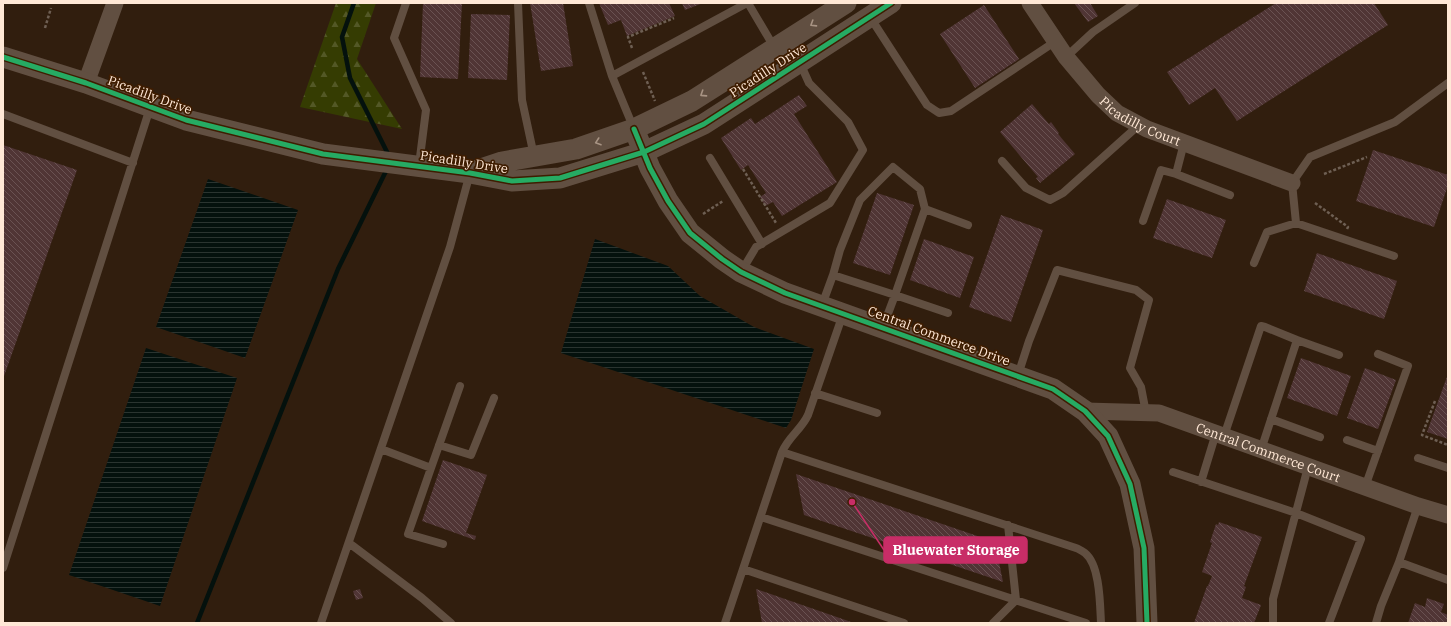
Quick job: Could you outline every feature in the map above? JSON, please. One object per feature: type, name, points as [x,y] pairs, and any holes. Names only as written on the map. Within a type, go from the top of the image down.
[{"type":"street","points":[[86,83],[115,3]]},
{"type":"street","name":"Picadilly Drive","points":[[470,173],[502,162],[576,149],[634,129],[692,101],[846,3]]},
{"type":"street","name":"Picadilly Drive","points":[[3,57],[86,83],[150,108],[186,120],[323,154],[470,173],[512,181],[560,178],[644,152],[704,124],[892,3]]},
{"type":"street","name":"Picadilly Court","points":[[1030,3],[1066,57],[1098,95],[1117,113],[1147,129],[1292,183]]},
{"type":"street","name":"Central Commerce Drive","points":[[634,129],[650,168],[668,201],[690,233],[722,259],[741,272],[785,293],[1054,389],[1084,411],[1108,436],[1130,484],[1144,548],[1147,623]]},
{"type":"street","name":"Central Commerce Court","points":[[1084,411],[1159,413],[1448,516]]},
{"type":"lane","points":[[406,3],[394,38],[426,110],[419,166]]},
{"type":"lane","points":[[518,3],[522,100],[534,157]]},
{"type":"lane","points":[[589,3],[612,76],[634,129]]},
{"type":"lane","points":[[612,76],[747,3],[774,48]]},
{"type":"lane","points":[[1066,57],[1093,32],[1135,3]]},
{"type":"lane","points":[[869,17],[927,105],[939,113],[951,111],[1056,42]]},
{"type":"lane","points":[[741,272],[756,247],[830,203],[863,150],[848,122],[809,83],[800,62]]},
{"type":"lane","points":[[1296,223],[1292,183],[1310,157],[1395,122],[1448,82]]},
{"type":"lane","points":[[3,568],[150,108]]},
{"type":"lane","points":[[3,114],[133,163]]},
{"type":"lane","points":[[1002,161],[1026,188],[1050,200],[1063,193],[1139,125]]},
{"type":"lane","points":[[1176,174],[1184,143]]},
{"type":"lane","points":[[710,158],[762,244]]},
{"type":"lane","points":[[822,306],[840,250],[860,200],[893,167],[920,188],[925,209],[896,295],[883,328]]},
{"type":"lane","points":[[1143,221],[1160,170],[1176,174],[1230,194]]},
{"type":"lane","points":[[321,623],[450,247],[470,173]]},
{"type":"lane","points":[[925,209],[968,225]]},
{"type":"lane","points":[[1254,263],[1267,232],[1296,223],[1394,256]]},
{"type":"lane","points":[[1018,376],[1029,341],[1057,270],[1136,290],[1149,300],[1130,368],[1141,387],[1146,412]]},
{"type":"lane","points":[[833,275],[948,313]]},
{"type":"lane","points":[[725,623],[782,452],[788,440],[805,421],[843,313]]},
{"type":"lane","points":[[1201,482],[1261,326],[1339,355]]},
{"type":"lane","points":[[1260,450],[1297,340]]},
{"type":"lane","points":[[1365,487],[1408,366],[1378,354]]},
{"type":"lane","points":[[443,544],[408,534],[460,386]]},
{"type":"lane","points":[[815,393],[877,413]]},
{"type":"lane","points":[[439,446],[471,455],[494,398]]},
{"type":"lane","points":[[1271,419],[1320,437]]},
{"type":"lane","points":[[1348,440],[1378,451]]},
{"type":"lane","points":[[381,449],[431,468]]},
{"type":"lane","points":[[782,452],[1064,543],[1085,553],[1090,559],[1094,569],[1098,587],[1101,623]]},
{"type":"lane","points":[[1418,458],[1448,468]]},
{"type":"lane","points":[[1273,623],[1273,599],[1308,467]]},
{"type":"lane","points":[[1173,472],[1296,513],[1361,539],[1329,623]]},
{"type":"lane","points":[[1376,623],[1418,506]]},
{"type":"lane","points":[[761,517],[1086,623]]},
{"type":"lane","points":[[1008,525],[1016,600]]},
{"type":"lane","points":[[349,543],[422,598],[451,623]]},
{"type":"lane","points":[[1399,562],[1448,580]]},
{"type":"lane","points":[[743,569],[904,623]]},
{"type":"lane","points":[[993,623],[1016,600]]},
{"type":"path","points":[[45,28],[51,8]]},
{"type":"path","points":[[632,48],[628,37],[674,18]]},
{"type":"path","points":[[642,71],[657,108]]},
{"type":"path","points":[[1324,174],[1367,157]]},
{"type":"path","points":[[743,169],[776,224],[782,220]]},
{"type":"path","points":[[703,214],[723,201]]},
{"type":"path","points":[[1315,203],[1348,227],[1348,229]]},
{"type":"path","points":[[1435,401],[1422,436],[1448,445]]},
{"type":"green space","points":[[336,3],[376,3],[357,59],[402,129],[300,107]]},
{"type":"shaded area","points":[[208,179],[298,210],[245,358],[156,327]]},
{"type":"shaded area","points":[[595,239],[668,266],[700,296],[754,327],[814,349],[791,420],[786,428],[561,353]]},
{"type":"shaded area","points":[[146,348],[237,378],[160,606],[69,575]]},
{"type":"building","points":[[423,3],[462,3],[458,79],[420,77]]},
{"type":"building","points":[[530,3],[563,3],[573,66],[541,71]]},
{"type":"building","points":[[599,3],[669,3],[675,16],[627,36],[621,20],[608,25]]},
{"type":"building","points":[[682,3],[703,3],[685,10]]},
{"type":"building","points":[[1074,3],[1090,3],[1098,16],[1088,22]]},
{"type":"building","points":[[1276,3],[1374,3],[1388,25],[1237,121],[1215,88],[1189,105],[1167,72]]},
{"type":"building","points":[[984,5],[1019,59],[975,88],[940,34]]},
{"type":"building","points":[[471,14],[510,15],[507,80],[468,78]]},
{"type":"building","points":[[799,95],[807,106],[794,114],[837,182],[782,216],[773,202],[765,206],[760,197],[766,193],[748,165],[741,170],[721,138],[751,118],[755,124]]},
{"type":"building","points":[[1032,104],[1049,124],[1051,122],[1059,133],[1058,134],[1075,154],[1040,183],[1036,178],[1038,177],[1000,132]]},
{"type":"building","points":[[3,145],[77,170],[3,379]]},
{"type":"building","points":[[1373,150],[1448,175],[1448,185],[1434,227],[1356,201]]},
{"type":"building","points":[[877,193],[914,205],[890,275],[853,263]]},
{"type":"building","points":[[1167,199],[1226,220],[1212,258],[1153,238]]},
{"type":"building","points":[[1001,215],[1043,230],[1011,322],[969,307]]},
{"type":"building","points":[[924,239],[974,257],[960,298],[910,280]]},
{"type":"building","points":[[1317,253],[1397,281],[1384,319],[1304,291]]},
{"type":"building","points":[[1301,358],[1351,376],[1337,416],[1287,398]]},
{"type":"building","points":[[1365,368],[1396,380],[1378,429],[1347,418]]},
{"type":"building","points":[[1448,374],[1448,439],[1427,432]]},
{"type":"building","points":[[443,460],[487,475],[466,533],[476,536],[475,540],[422,521]]},
{"type":"building","points":[[796,474],[995,542],[1003,582],[804,515]]},
{"type":"building","points":[[1219,522],[1262,537],[1244,586],[1246,587],[1242,598],[1261,605],[1254,623],[1194,623],[1212,576],[1202,572],[1212,543],[1210,542],[1216,524],[1218,525]]},
{"type":"building","points":[[360,589],[363,598],[356,600],[353,591]]},
{"type":"building","points":[[756,589],[854,623],[762,623]]},
{"type":"building","points":[[1427,598],[1444,604],[1441,612],[1448,615],[1448,623],[1408,623],[1415,603],[1425,607]]},
{"type":"waterway","points":[[354,3],[342,37],[350,78],[387,152]]},
{"type":"waterway","points":[[197,623],[338,269],[386,171]]},
{"type":"cycle path","points":[[3,57],[86,83],[186,120],[323,154],[470,173],[512,181],[560,178],[644,152],[704,124],[891,3]]},
{"type":"cycle path","points":[[634,129],[650,168],[668,201],[690,233],[722,259],[741,272],[785,293],[1053,389],[1085,411],[1108,436],[1130,484],[1144,548],[1147,623]]},
{"type":"place","name":"Bluewater Storage","points":[[852,502]]}]
